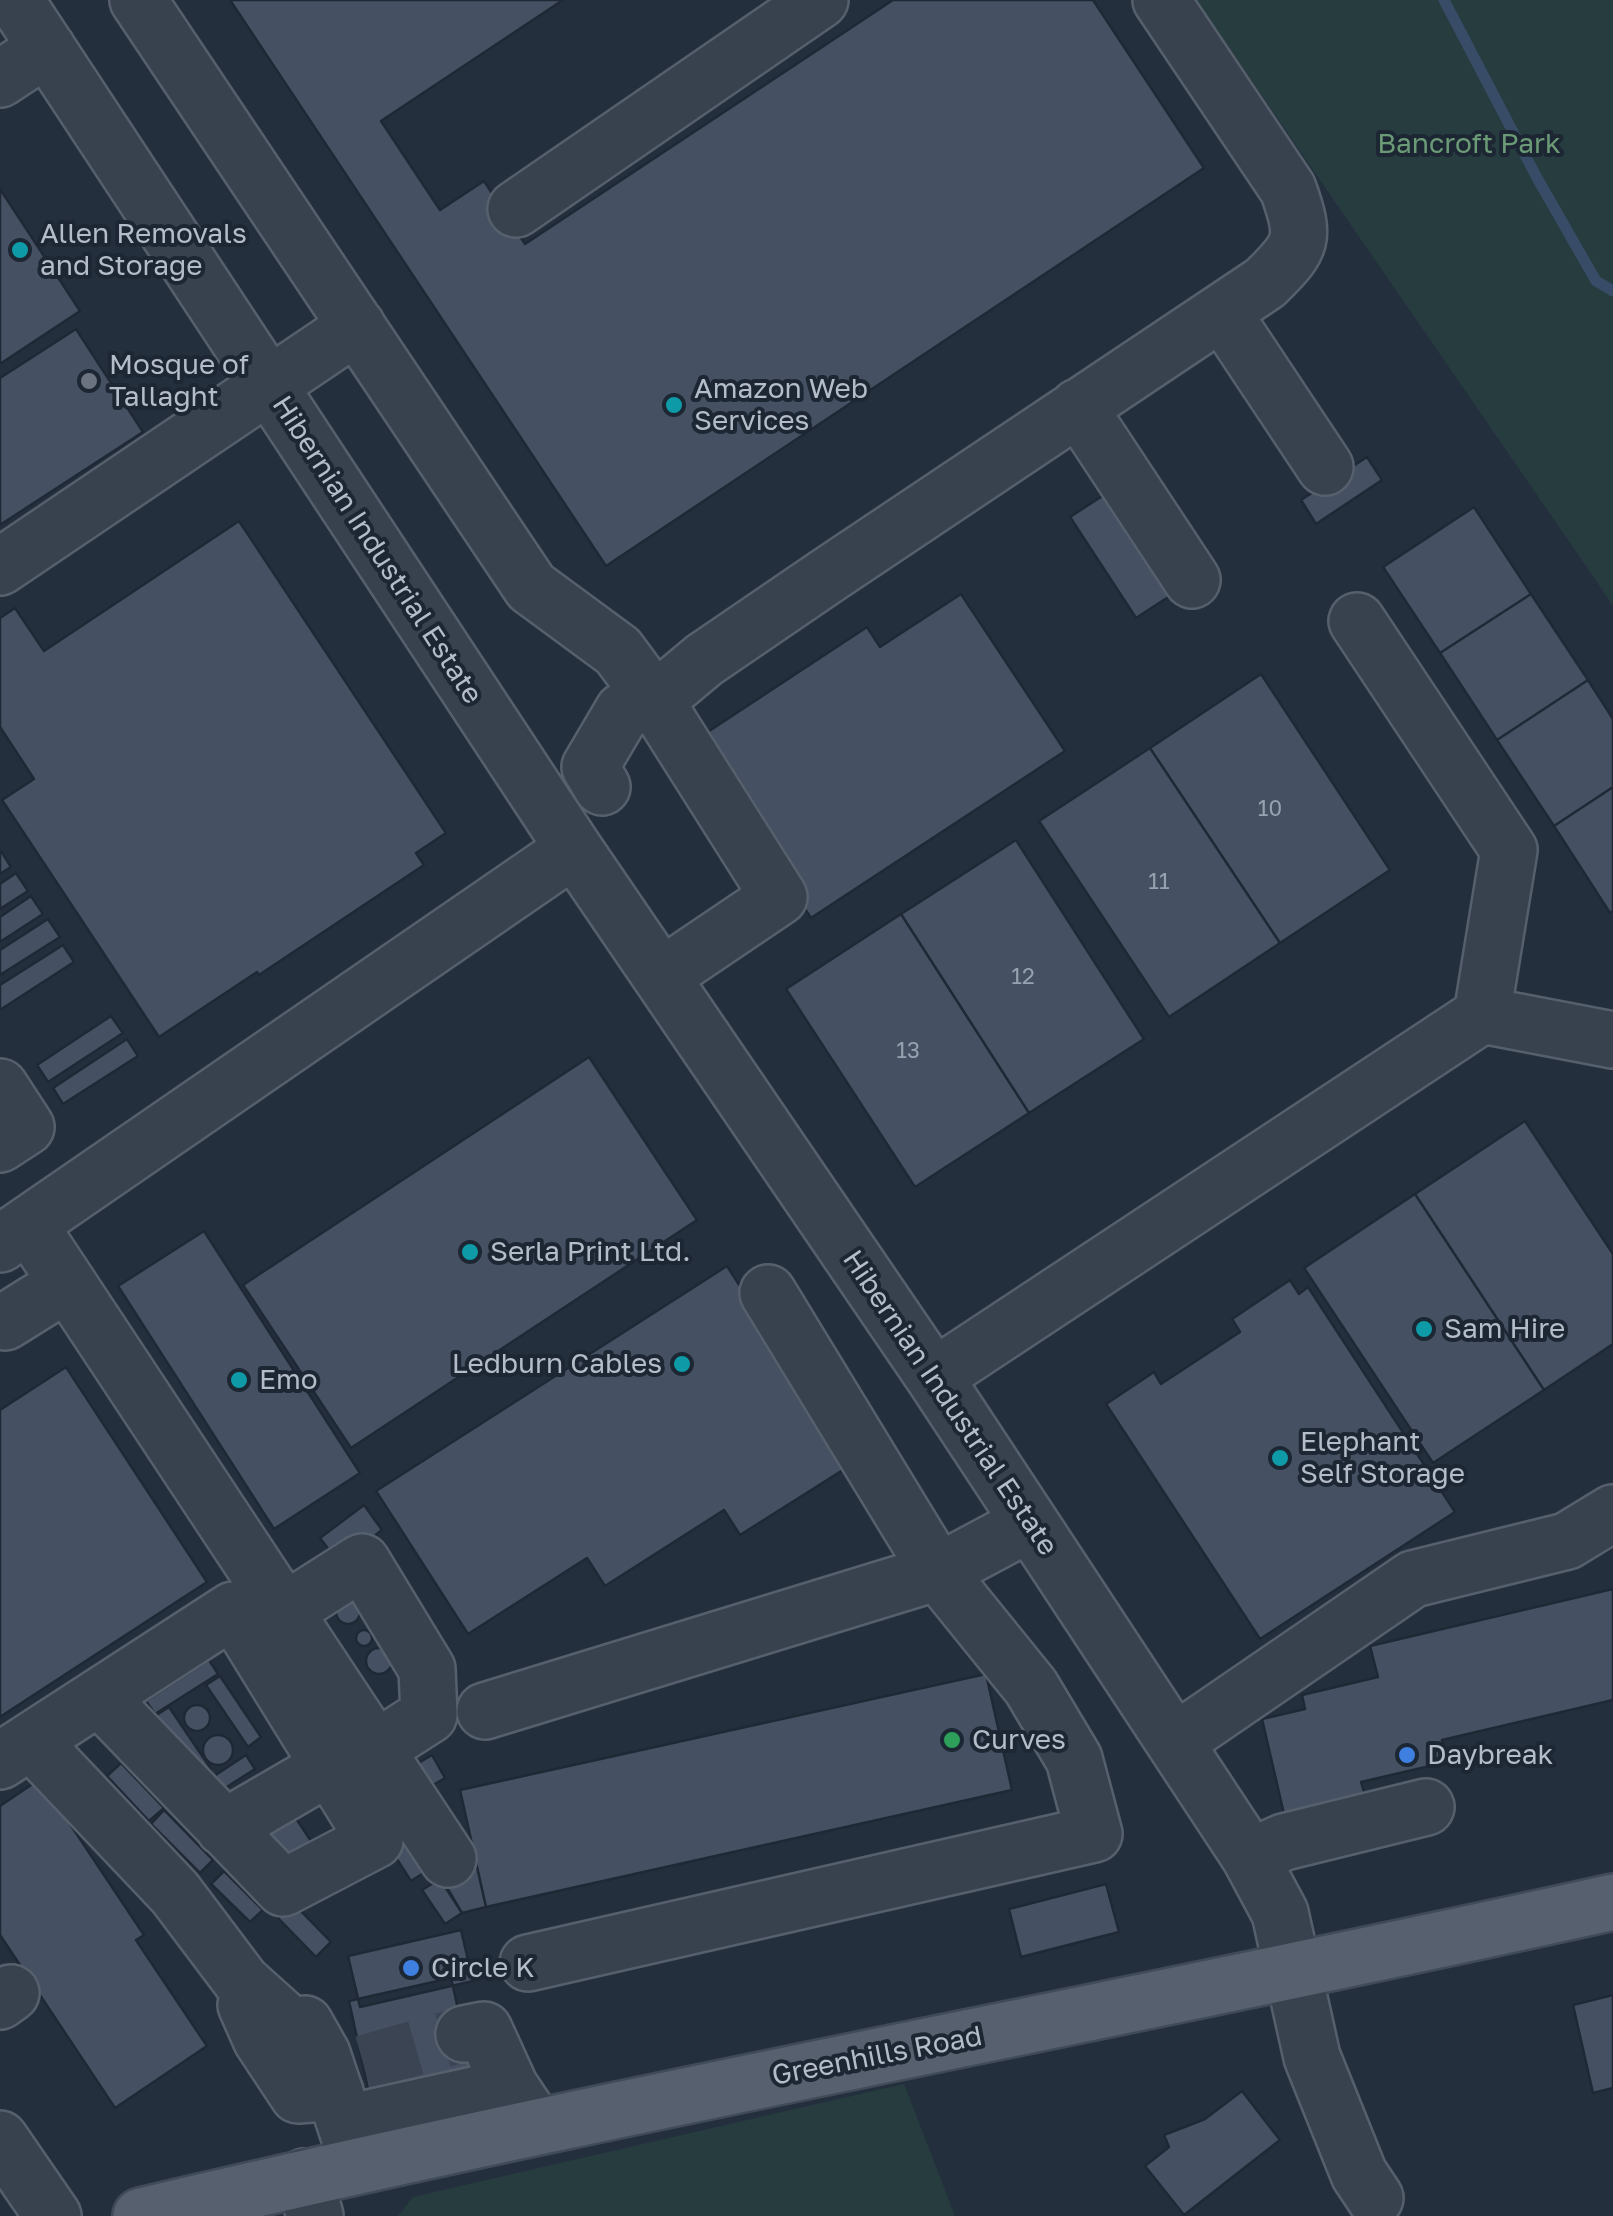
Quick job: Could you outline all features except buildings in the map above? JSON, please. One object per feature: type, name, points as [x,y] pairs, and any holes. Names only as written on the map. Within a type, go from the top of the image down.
[{"type":"main road","name":"Greenhills Road","points":[[142,2216],[309,2197],[342,2095],[523,2107],[691,2092],[1293,1974],[1613,1902]]},
{"type":"street","name":"Hibernian Industrial Estate","points":[[15,0],[565,834],[934,1378],[1250,1857],[1280,1914],[1312,2057],[1359,2174],[1375,2198]]},
{"type":"street","points":[[138,0],[531,587],[618,650],[780,897],[662,976]]},
{"type":"street","points":[[516,210],[820,0]]},
{"type":"street","points":[[98,1697],[283,1888],[375,1840],[353,1758],[285,1611],[15,1235],[565,834],[602,786],[590,767],[623,711],[655,701],[704,660],[1265,283],[1295,254],[1300,223],[1288,188],[1161,0]]},
{"type":"street","points":[[0,79],[47,48]]},
{"type":"street","points":[[1222,312],[1325,467]]},
{"type":"street","points":[[0,566],[357,326]]},
{"type":"street","points":[[1078,407],[1192,580]]},
{"type":"street","points":[[1358,621],[1509,850],[1482,1015]]},
{"type":"street","points":[[934,1378],[1482,1015],[1613,1040]]},
{"type":"street","points":[[0,1087],[26,1126],[0,1144]]},
{"type":"street","points":[[2,1320],[53,1292]]},
{"type":"street","points":[[528,1964],[1094,1834],[1074,1759],[1031,1687],[938,1572],[768,1293]]},
{"type":"street","points":[[1174,1742],[1412,1579],[1567,1542],[1613,1512]]},
{"type":"street","points":[[485,1712],[938,1572],[1030,1523]]},
{"type":"street","points":[[224,1828],[429,1715],[427,1669],[362,1562],[285,1611]]},
{"type":"street","points":[[342,2095],[298,2095],[261,2039],[231,1949],[16,1751],[234,1610],[353,1758],[448,1859]]},
{"type":"street","points":[[1250,1857],[1284,1842],[1426,1807]]},
{"type":"street","points":[[464,2034],[484,2030],[523,2107]]},
{"type":"street","points":[[0,2139],[53,2216]]},
{"type":"green space","name":"Bancroft Park","points":[[1196,0],[1613,0],[1613,606],[1595,579]]},
{"type":"green space","points":[[904,2084],[955,2216],[398,2216],[413,2197]]},
{"type":"waterway","points":[[1444,0],[1596,281],[1613,291]]},
{"type":"tunnel","points":[[363,2063],[464,2034]]},
{"type":"place","name":"Allen Removals and Storage","points":[[20,250]]},
{"type":"place","name":"Mosque of Tallaght","points":[[89,381]]},
{"type":"place","name":"Amazon Web Services","points":[[674,405]]},
{"type":"place","name":"Serla Print Ltd.","points":[[470,1252]]},
{"type":"place","name":"Sam Hire","points":[[1424,1329]]},
{"type":"place","name":"Ledburn Cables","points":[[682,1364]]},
{"type":"place","name":"Emo","points":[[239,1380]]},
{"type":"place","name":"Elephant Self Storage","points":[[1280,1458]]},
{"type":"place","name":"Curves","points":[[952,1740]]},
{"type":"place","name":"Daybreak","points":[[1407,1755]]},
{"type":"place","name":"Circle K","points":[[411,1968]]}]
